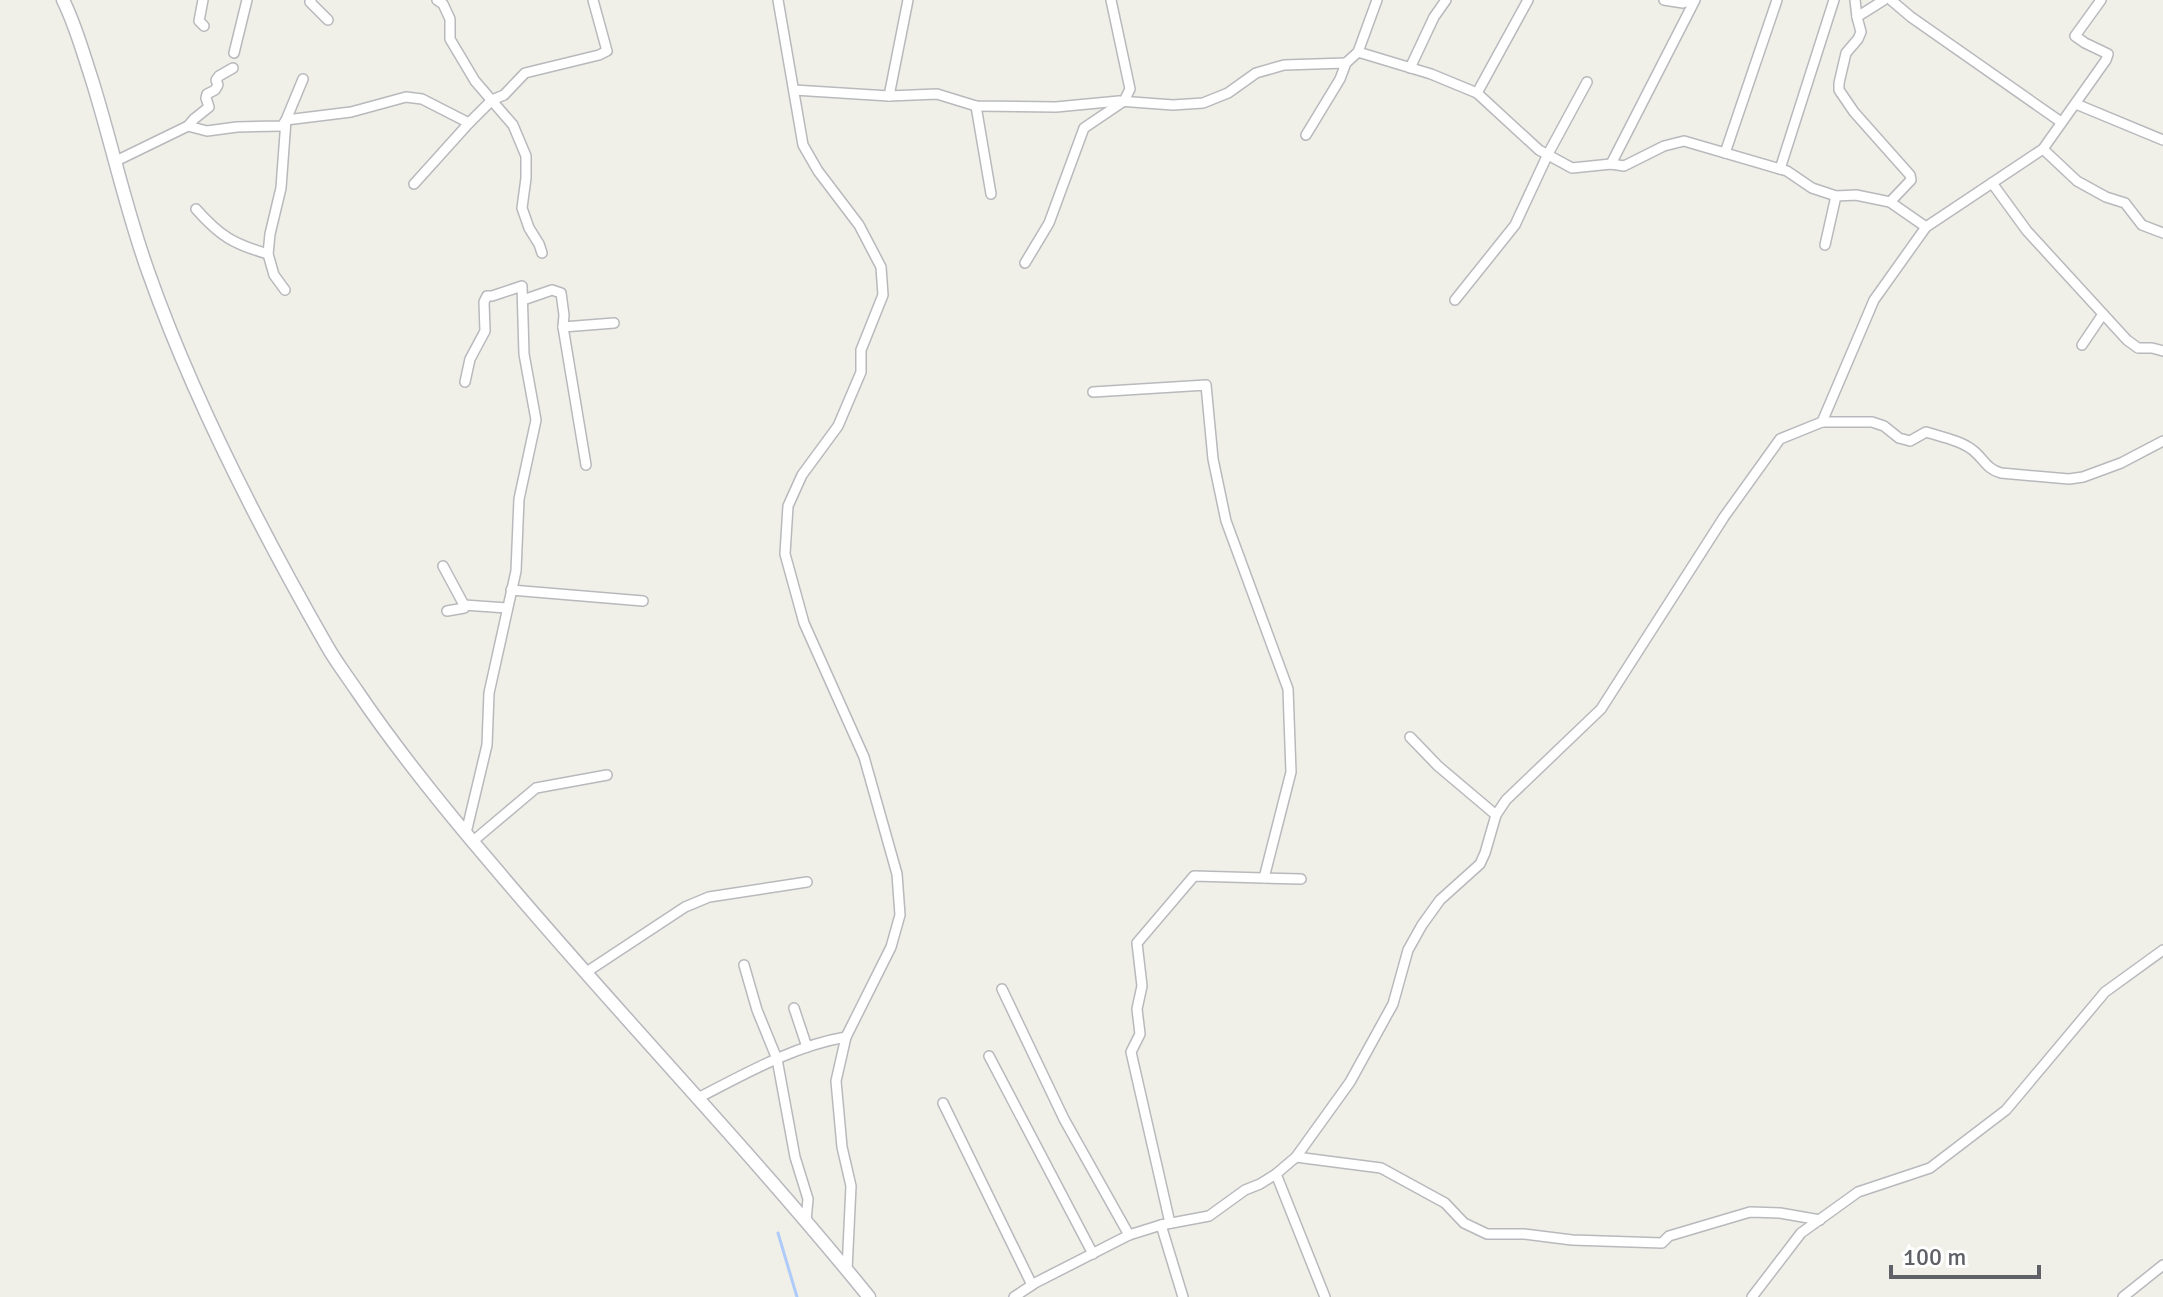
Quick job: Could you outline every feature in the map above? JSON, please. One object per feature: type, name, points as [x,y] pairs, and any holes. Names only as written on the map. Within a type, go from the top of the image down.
[{"type":"main road","points":[[63,0],[73,21],[148,271],[197,394],[267,536],[329,650],[381,727],[469,838],[806,1221],[869,1297]]},
{"type":"street","points":[[203,0],[199,21],[204,26]]},
{"type":"street","points":[[234,53],[247,0]]},
{"type":"street","points":[[311,0],[328,20]]},
{"type":"street","points":[[437,0],[443,4],[450,19],[450,39],[475,81],[513,125],[526,156],[522,208],[542,253]]},
{"type":"street","points":[[414,184],[492,100],[504,95],[525,73],[607,51],[593,0]]},
{"type":"street","points":[[778,0],[803,145],[818,171],[859,225],[881,267],[883,295],[861,350],[861,372],[838,426],[802,475],[788,506],[785,554],[804,623],[864,757],[897,874],[900,915],[891,947],[846,1037],[836,1081],[842,1147],[851,1186],[847,1270]]},
{"type":"street","points":[[889,96],[908,0]]},
{"type":"street","points":[[1025,263],[1049,223],[1084,128],[1124,101],[1130,89],[1111,0]]},
{"type":"street","points":[[1306,135],[1340,79],[1346,63],[1358,52],[1377,0]]},
{"type":"street","points":[[1410,68],[1434,17],[1446,0]]},
{"type":"street","points":[[1477,93],[1528,0]]},
{"type":"street","points":[[1664,0],[1683,3],[1692,0]]},
{"type":"street","points":[[1611,164],[1692,0]]},
{"type":"street","points":[[1725,153],[1777,0]]},
{"type":"street","points":[[1780,169],[1834,0]]},
{"type":"street","points":[[1855,0],[1861,32],[1846,53],[1839,90],[1854,112],[1910,175],[1911,180],[1890,202]]},
{"type":"street","points":[[1857,17],[1884,0]]},
{"type":"street","points":[[1891,0],[2061,122]]},
{"type":"street","points":[[1822,422],[1874,300],[1926,227],[2043,149],[2106,60],[2108,54],[2075,36],[2101,0]]},
{"type":"street","points":[[1358,52],[1477,93],[1539,150],[1572,168],[1611,164],[1624,166],[1664,146],[1684,141],[1780,169],[1795,175],[1812,188],[1836,196],[1856,195],[1890,202],[1926,227]]},
{"type":"street","points":[[794,90],[889,96],[937,94],[976,106],[1056,107],[1124,101],[1173,105],[1203,103],[1228,93],[1256,73],[1284,65],[1346,63]]},
{"type":"street","points":[[116,161],[188,126],[209,107],[207,94],[218,85],[216,80],[219,76],[233,68]]},
{"type":"street","points":[[188,126],[207,131],[282,126],[303,79]]},
{"type":"street","points":[[1455,300],[1515,225],[1548,154],[1587,82]]},
{"type":"street","points":[[286,120],[351,112],[406,97],[422,99],[469,123]]},
{"type":"street","points":[[2076,104],[2163,140]]},
{"type":"street","points":[[976,106],[991,194]]},
{"type":"street","points":[[285,290],[274,275],[268,254],[281,188],[286,120]]},
{"type":"street","points":[[2043,149],[2077,181],[2106,197],[2125,203],[2142,225],[2163,233]]},
{"type":"street","points":[[1992,183],[2027,231],[2103,314],[2138,348],[2163,351]]},
{"type":"street","points":[[1825,245],[1836,196]]},
{"type":"street","points":[[196,209],[216,232],[243,247],[268,254]]},
{"type":"street","points":[[465,382],[470,359],[485,331],[484,302],[487,296],[522,286],[524,354],[536,420],[519,499],[516,571],[489,693],[487,745],[469,838]]},
{"type":"street","points":[[523,300],[552,290],[561,293],[563,327],[586,465]]},
{"type":"street","points":[[2082,345],[2103,314]]},
{"type":"street","points":[[563,327],[614,323]]},
{"type":"street","points":[[1093,392],[1206,385],[1213,459],[1226,521],[1288,689],[1291,772],[1264,878]]},
{"type":"street","points":[[1014,1297],[1129,1235],[1209,1216],[1245,1190],[1276,1174],[1296,1157],[1350,1082],[1393,1004],[1408,950],[1422,925],[1440,900],[1480,864],[1496,815],[1512,794],[1601,709],[1724,517],[1780,439],[1822,422],[1872,422],[1910,441],[1926,432],[1962,444],[1975,452],[1991,470],[2001,473],[2069,479],[2121,463],[2163,441]]},
{"type":"street","points":[[443,566],[464,605]]},
{"type":"street","points":[[511,590],[643,601]]},
{"type":"street","points":[[447,611],[480,604],[507,608]]},
{"type":"street","points":[[1410,737],[1438,766],[1496,815]]},
{"type":"street","points":[[469,838],[536,788],[607,775]]},
{"type":"street","points":[[1183,1297],[1131,1052],[1140,1034],[1137,1009],[1142,986],[1137,943],[1194,876],[1301,879]]},
{"type":"street","points":[[585,973],[685,907],[709,897],[807,882]]},
{"type":"street","points":[[1752,1297],[1801,1233],[1858,1192],[1930,1168],[2006,1110],[2105,992],[2163,950]]},
{"type":"street","points":[[744,965],[757,1010],[777,1059],[795,1157],[808,1199],[806,1221]]},
{"type":"street","points":[[1002,989],[1064,1119],[1129,1235]]},
{"type":"street","points":[[794,1008],[807,1047]]},
{"type":"street","points":[[698,1098],[777,1059],[824,1041],[846,1037]]},
{"type":"street","points":[[989,1056],[1093,1254]]},
{"type":"street","points":[[943,1103],[1032,1285]]},
{"type":"street","points":[[1296,1157],[1381,1168],[1445,1203],[1464,1223],[1487,1234],[1662,1243],[1669,1236],[1750,1212],[1780,1213],[1820,1220]]},
{"type":"street","points":[[1276,1174],[1325,1297]]},
{"type":"street","points":[[2123,1297],[2162,1268]]},
{"type":"waterway","points":[[778,1233],[797,1297]]}]
